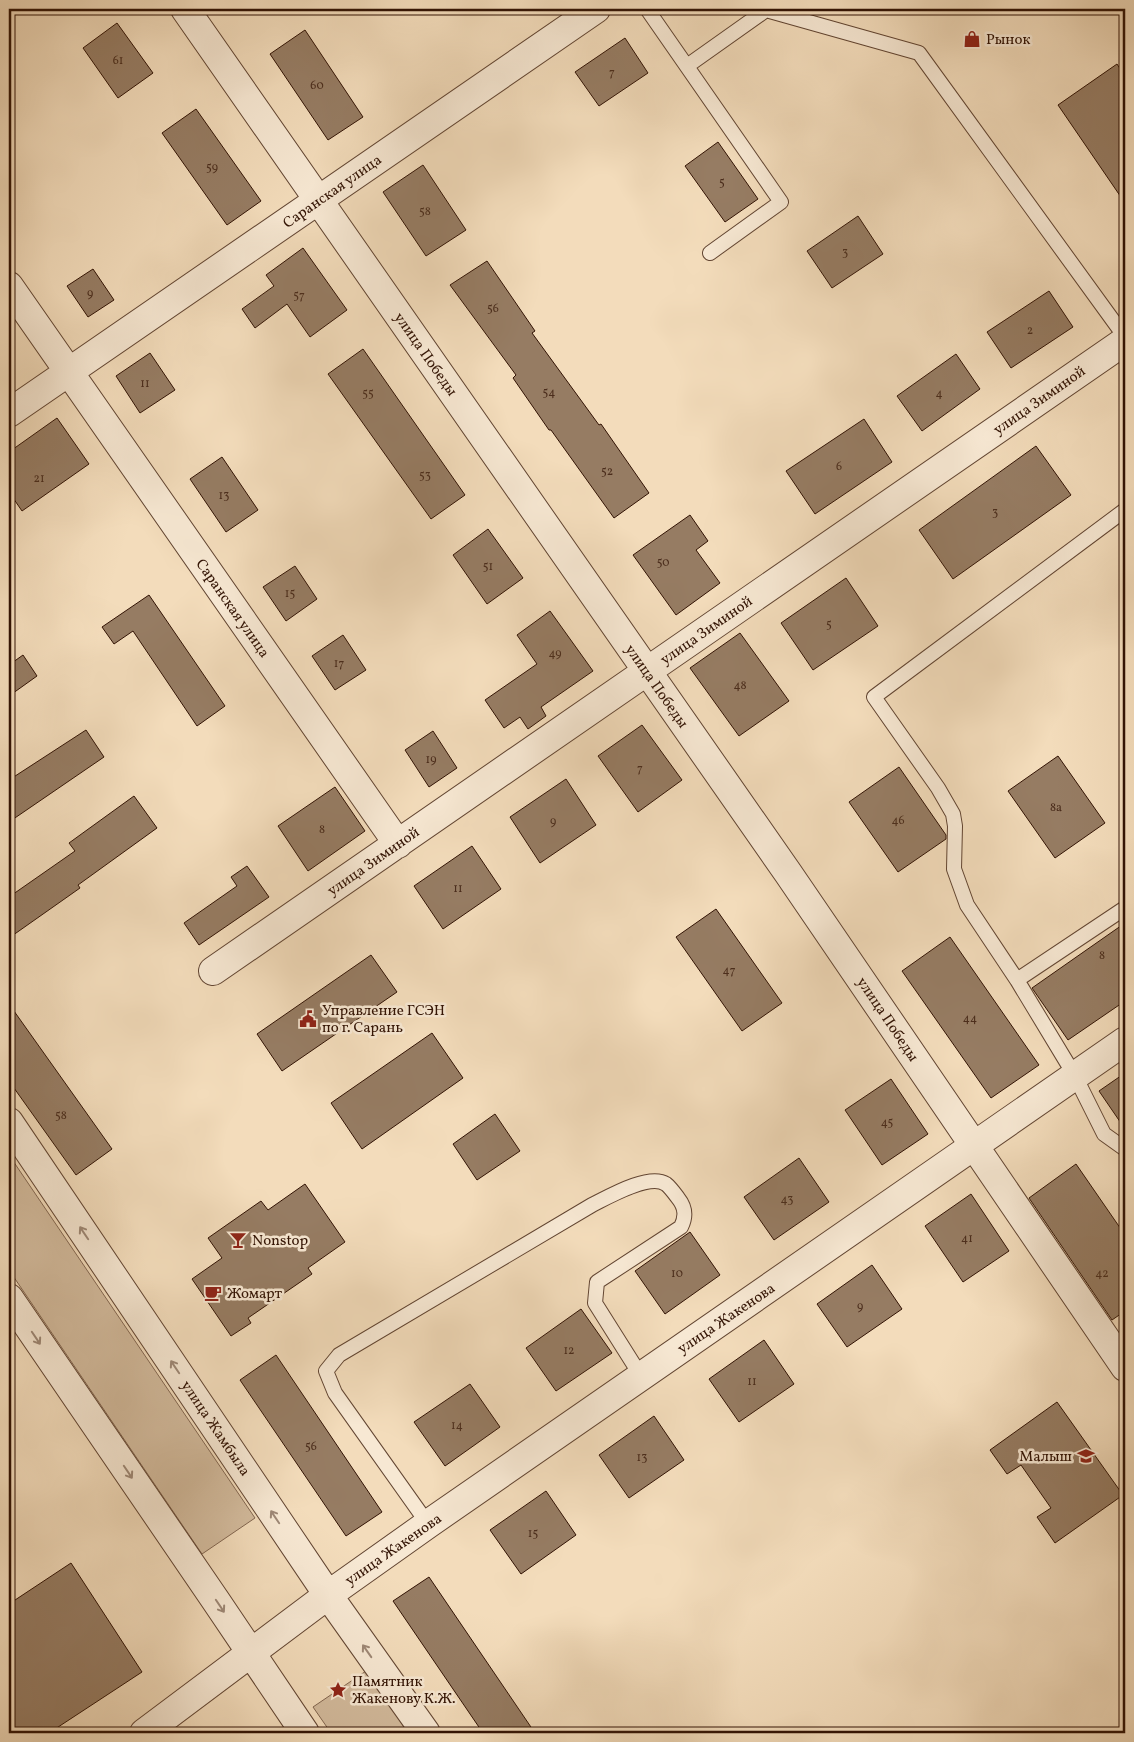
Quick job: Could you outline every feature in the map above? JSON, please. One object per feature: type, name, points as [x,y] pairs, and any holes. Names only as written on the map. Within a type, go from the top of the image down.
[{"type":"street","name":"улица Победы","points":[[185,9],[788,873],[1125,1367]]},
{"type":"street","name":"Саранская улица","points":[[9,413],[596,9]]},
{"type":"street","name":"Саранская улица","points":[[9,286],[398,844]]},
{"type":"street","name":"улица Зиминой","points":[[213,971],[1125,339]]},
{"type":"street","name":"улица Жакенова","points":[[252,1653],[328,1595],[428,1524],[1125,1042]]},
{"type":"street","name":"улица Жамбыла","points":[[9,1122],[328,1595],[426,1733]]},
{"type":"street","points":[[9,1298],[252,1653],[304,1733]]},
{"type":"street","points":[[144,1733],[252,1653]]},
{"type":"lane","points":[[647,9],[781,202],[710,253]]},
{"type":"lane","points":[[687,66],[766,10],[919,53],[1125,339]]},
{"type":"lane","points":[[1125,510],[874,697],[938,788],[952,814],[955,826],[954,870],[967,905],[1075,1076],[1104,1134],[1125,1149]]},
{"type":"lane","points":[[1016,980],[1125,908]]},
{"type":"lane","points":[[428,1524],[335,1393],[326,1371],[339,1355],[592,1205],[621,1191],[654,1181],[665,1183],[683,1204],[685,1218],[681,1227],[597,1282],[595,1303],[641,1376]]},
{"type":"shaded area","points":[[9,1155],[255,1518],[202,1554],[9,1270]]},
{"type":"shaded area","points":[[366,1671],[409,1733],[331,1733],[313,1707]]},
{"type":"building","points":[[117,23],[153,73],[118,98],[83,48]]},
{"type":"building","points":[[305,30],[363,117],[328,140],[270,54]]},
{"type":"building","points":[[625,38],[648,73],[599,106],[575,72]]},
{"type":"building","points":[[1117,64],[1125,76],[1125,203],[1058,105]]},
{"type":"building","points":[[196,109],[261,201],[227,225],[162,133]]},
{"type":"building","points":[[718,142],[758,199],[725,222],[685,166]]},
{"type":"building","points":[[423,165],[466,230],[426,256],[383,192]]},
{"type":"building","points":[[858,216],[883,254],[832,288],[807,251]]},
{"type":"building","points":[[303,248],[347,310],[310,337],[287,304],[255,328],[242,309],[274,286],[266,275]]},
{"type":"building","points":[[487,261],[535,331],[532,333],[599,425],[601,424],[649,493],[614,518],[551,430],[549,430],[513,378],[516,375],[450,285]]},
{"type":"building","points":[[93,269],[114,300],[88,317],[67,286]]},
{"type":"building","points":[[1049,291],[1073,327],[1011,368],[987,332]]},
{"type":"building","points":[[363,349],[465,495],[431,519],[328,374]]},
{"type":"building","points":[[150,353],[175,390],[140,413],[116,376]]},
{"type":"building","points":[[956,354],[980,389],[922,431],[897,396]]},
{"type":"building","points":[[57,418],[89,464],[22,511],[9,492],[9,452]]},
{"type":"building","points":[[864,419],[892,462],[815,514],[786,471]]},
{"type":"building","points":[[1036,446],[1071,495],[953,579],[919,530]]},
{"type":"building","points":[[222,457],[258,510],[226,532],[190,479]]},
{"type":"building","points":[[690,515],[708,541],[696,550],[720,583],[676,615],[633,555]]},
{"type":"building","points":[[488,529],[523,578],[487,604],[453,555]]},
{"type":"building","points":[[295,566],[317,599],[286,621],[263,587]]},
{"type":"building","points":[[846,578],[878,626],[813,670],[781,623]]},
{"type":"building","points":[[149,595],[225,706],[197,726],[133,631],[114,644],[102,627]]},
{"type":"building","points":[[550,611],[593,671],[541,707],[546,716],[528,729],[520,717],[504,728],[485,700],[537,664],[517,635]]},
{"type":"building","points":[[740,633],[789,701],[739,736],[690,668]]},
{"type":"building","points":[[343,635],[366,670],[335,690],[312,656]]},
{"type":"building","points":[[23,655],[37,676],[9,696],[9,665]]},
{"type":"building","points":[[642,725],[682,780],[638,812],[598,756]]},
{"type":"building","points":[[86,730],[104,757],[9,822],[9,780]]},
{"type":"building","points":[[433,731],[457,768],[429,787],[405,750]]},
{"type":"building","points":[[1058,756],[1105,823],[1055,858],[1008,791]]},
{"type":"building","points":[[899,767],[946,835],[946,839],[898,872],[849,802]]},
{"type":"building","points":[[566,779],[596,825],[540,863],[510,817]]},
{"type":"building","points":[[335,787],[365,831],[308,871],[278,826]]},
{"type":"building","points":[[134,796],[157,828],[78,885],[80,888],[9,938],[9,897],[75,851],[69,843]]},
{"type":"building","points":[[472,846],[501,889],[443,929],[414,886]]},
{"type":"building","points":[[247,866],[269,897],[199,945],[184,923],[237,886],[231,877]]},
{"type":"building","points":[[716,909],[782,1003],[742,1031],[676,937]]},
{"type":"building","points":[[1125,923],[1125,1001],[1068,1040],[1032,988]]},
{"type":"building","points":[[950,937],[1039,1065],[991,1098],[902,971]]},
{"type":"building","points":[[371,955],[397,992],[282,1071],[257,1034]]},
{"type":"building","points":[[9,1004],[112,1149],[76,1175],[9,1081]]},
{"type":"building","points":[[432,1033],[463,1078],[362,1149],[331,1103]]},
{"type":"building","points":[[1125,1073],[1125,1129],[1099,1091]]},
{"type":"building","points":[[891,1079],[928,1134],[882,1165],[845,1110]]},
{"type":"building","points":[[495,1114],[520,1151],[477,1180],[453,1144]]},
{"type":"building","points":[[799,1158],[829,1202],[774,1240],[744,1197]]},
{"type":"building","points":[[1076,1164],[1125,1235],[1125,1311],[1112,1320],[1029,1198]]},
{"type":"building","points":[[305,1184],[345,1242],[308,1268],[312,1274],[248,1318],[251,1323],[231,1336],[192,1279],[222,1258],[208,1238],[261,1201],[268,1210]]},
{"type":"building","points":[[971,1194],[1009,1251],[963,1282],[925,1226]]},
{"type":"building","points":[[690,1232],[720,1275],[665,1314],[635,1271]]},
{"type":"building","points":[[872,1265],[902,1309],[847,1347],[817,1304]]},
{"type":"building","points":[[581,1309],[612,1353],[556,1391],[526,1348]]},
{"type":"building","points":[[764,1340],[794,1384],[739,1422],[709,1379]]},
{"type":"building","points":[[276,1355],[382,1512],[346,1536],[240,1380]]},
{"type":"building","points":[[470,1384],[500,1427],[445,1466],[414,1422]]},
{"type":"building","points":[[1057,1402],[1123,1495],[1055,1543],[1037,1517],[1051,1508],[1021,1465],[1007,1474],[990,1450]]},
{"type":"building","points":[[654,1416],[684,1460],[629,1498],[599,1455]]},
{"type":"building","points":[[546,1491],[576,1535],[521,1574],[490,1530]]},
{"type":"building","points":[[71,1563],[142,1672],[49,1733],[9,1733],[9,1604]]},
{"type":"building","points":[[429,1577],[535,1733],[483,1733],[393,1601]]},
{"type":"place","name":"Рынок","points":[[972,39]]},
{"type":"place","name":"Управление ГСЭН по г. Сарань","points":[[308,1019]]},
{"type":"place","name":"Nonstop","points":[[238,1240]]},
{"type":"place","name":"Жомарт","points":[[213,1293]]},
{"type":"place","name":"Малыш","points":[[1086,1456]]},
{"type":"place","name":"Памятник Жакенову К.Ж.","points":[[338,1690]]}]
